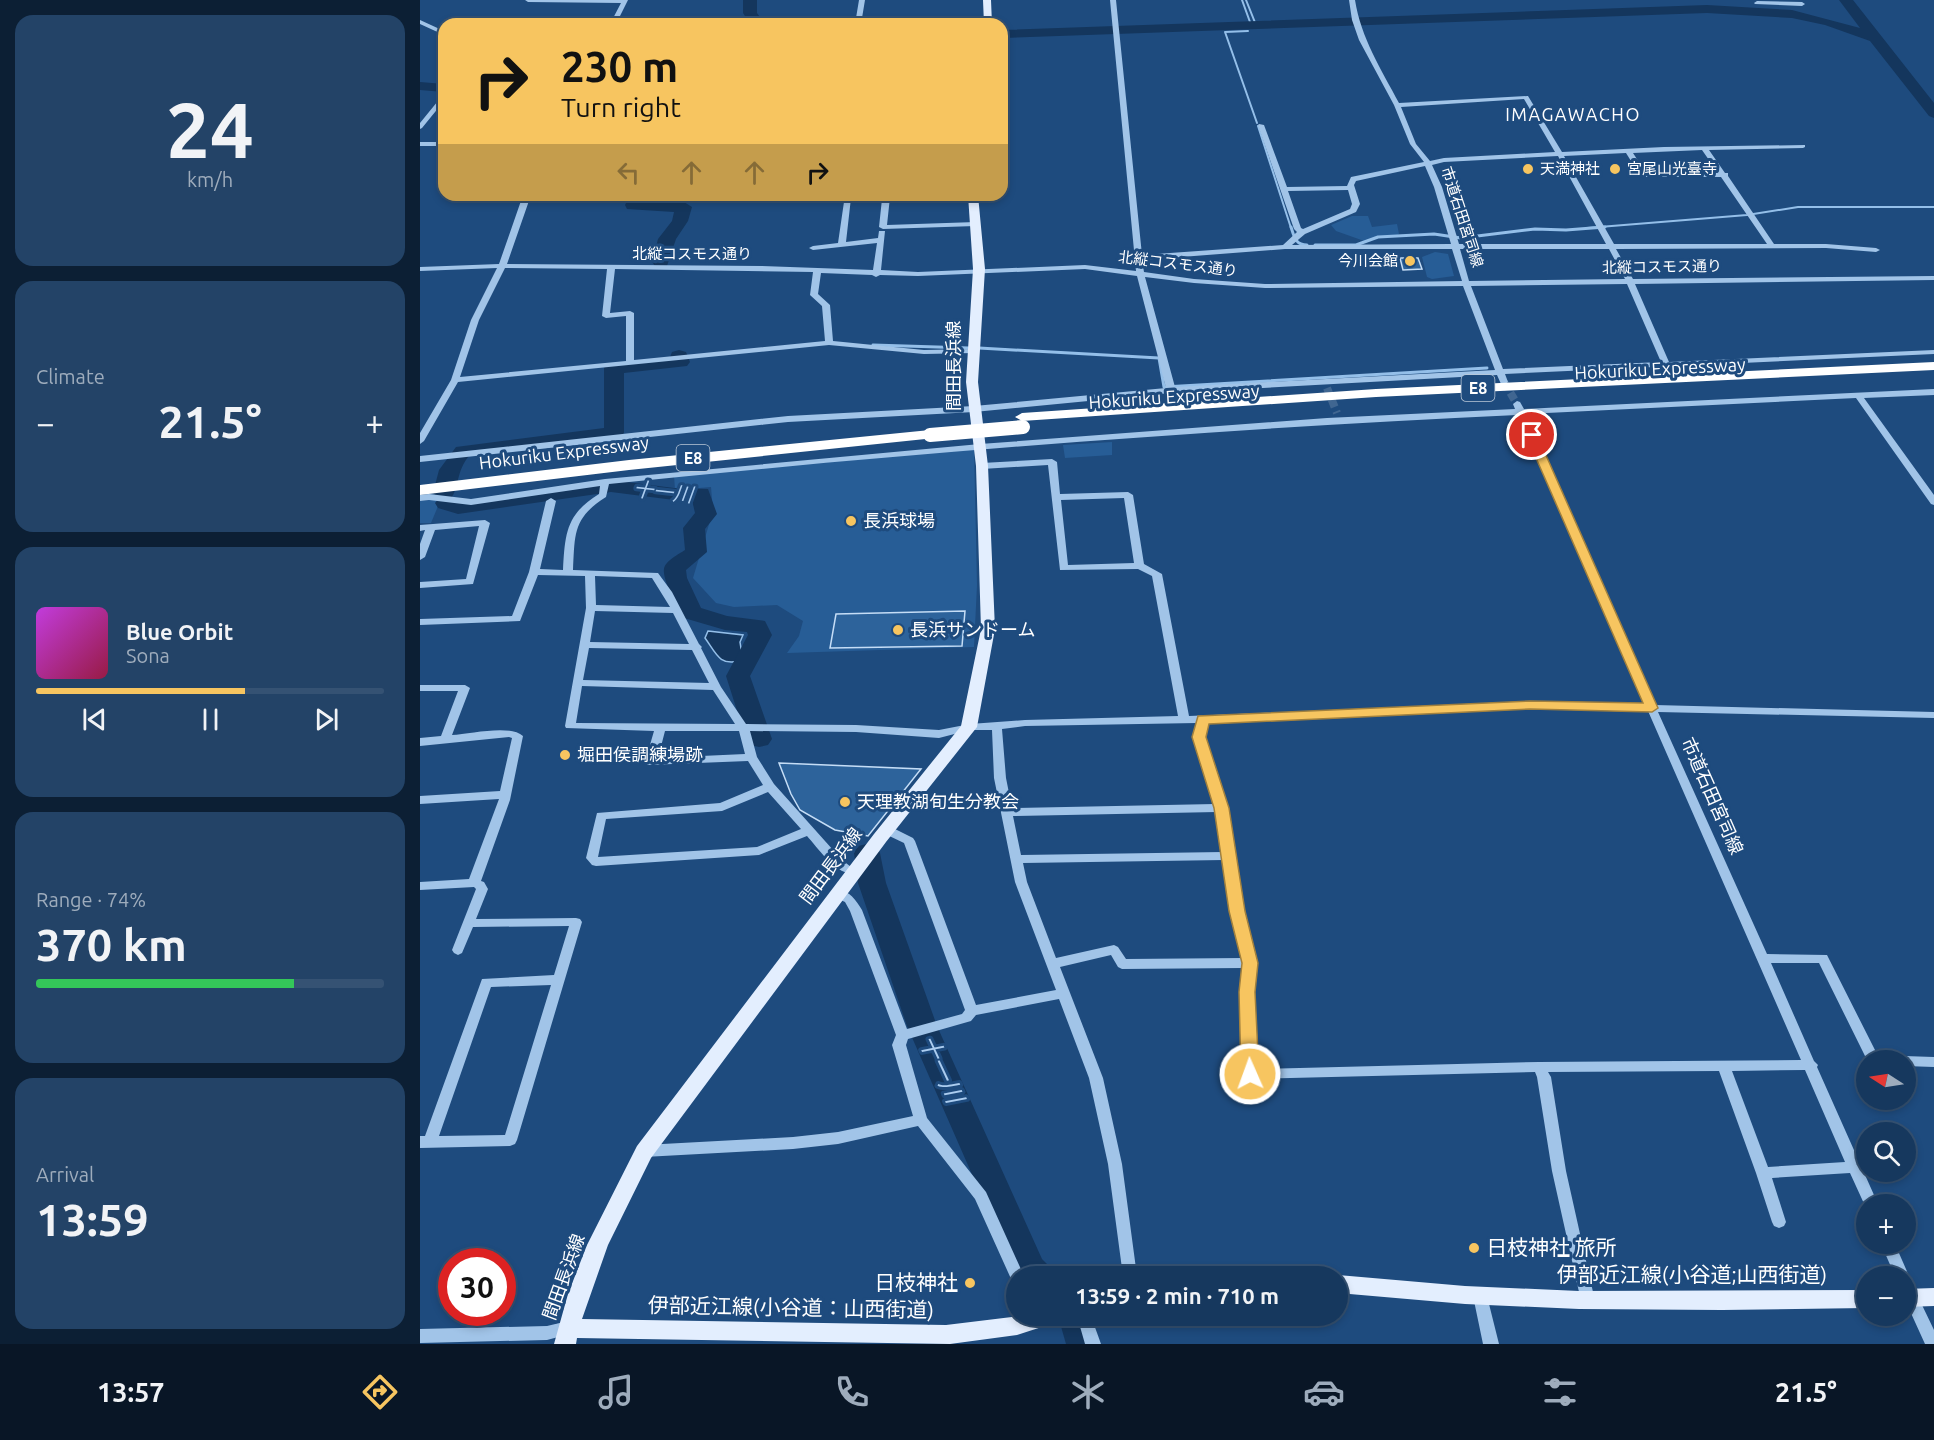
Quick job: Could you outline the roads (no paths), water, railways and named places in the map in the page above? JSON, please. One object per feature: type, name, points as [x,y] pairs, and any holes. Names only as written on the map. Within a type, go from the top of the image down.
[{"type":"highway","name":"Hokuriku Expressway","points":[[420,479],[458,480],[629,465],[930,430],[1376,393],[1934,366]]},
{"type":"highway","name":"Hokuriku Expressway","points":[[1022,422],[1934,376]]},
{"type":"highway","name":"Hokuriku Expressway","points":[[420,490],[458,480]]},
{"type":"main road","points":[[987,0],[988,18]]},
{"type":"main road","name":"間田長浜線","points":[[567,1336],[592,1258],[622,1190],[644,1152],[838,894],[851,872],[969,727],[988,629],[982,466],[974,409],[974,351],[979,271],[974,201]]},
{"type":"main road","name":"伊部近江線(小谷道;山西街道)","points":[[1348,1284],[1379,1285],[1480,1296],[1588,1301],[1723,1302],[1856,1299]]},
{"type":"main road","points":[[1916,1294],[1934,1297]]},
{"type":"main road","name":"伊部近江線(小谷道：山西街道)","points":[[567,1336],[946,1335],[1017,1326]]},
{"type":"street","points":[[528,0],[625,1],[616,18]]},
{"type":"street","points":[[859,18],[862,0]]},
{"type":"street","points":[[1113,0],[1140,274],[1171,390]]},
{"type":"street","name":"市道石田宮司線","points":[[1352,0],[1362,40],[1397,105],[1413,144],[1427,162],[1438,187],[1466,284],[1504,382]]},
{"type":"street","points":[[1757,3],[1802,4]]},
{"type":"street","points":[[420,22],[438,30]]},
{"type":"street","points":[[1397,105],[1526,97],[1580,187],[1630,281],[1666,364]]},
{"type":"street","points":[[420,127],[438,104]]},
{"type":"street","points":[[1261,125],[1298,229],[1302,232]]},
{"type":"street","points":[[420,144],[438,144]]},
{"type":"street","points":[[1285,247],[1302,232],[1353,210],[1356,204],[1351,188],[1352,181],[1361,176],[1427,162],[1628,151],[1803,146]]},
{"type":"street","points":[[1705,149],[1772,246]]},
{"type":"street","points":[[1628,151],[1644,175],[1725,175]]},
{"type":"street","points":[[1285,189],[1351,188]]},
{"type":"street","points":[[420,441],[455,380],[475,320],[502,266],[526,201]]},
{"type":"street","points":[[842,244],[847,201]]},
{"type":"street","points":[[876,274],[886,201]]},
{"type":"street","points":[[883,227],[976,224]]},
{"type":"street","points":[[813,248],[881,240]]},
{"type":"street","points":[[1139,258],[1285,247],[1453,240],[1610,246],[1826,246],[1876,250]]},
{"type":"street","name":"北縦コスモス通り","points":[[420,269],[502,266],[762,268],[876,274],[1084,267],[1222,284],[1265,286],[1934,278]]},
{"type":"street","points":[[611,268],[606,316],[630,313],[630,363]]},
{"type":"street","points":[[817,272],[814,295],[826,305],[829,343]]},
{"type":"street","points":[[455,380],[829,343],[924,351],[974,351]]},
{"type":"street","points":[[420,459],[788,419],[974,409],[1171,390],[1326,385],[1499,372],[1934,352]]},
{"type":"street","points":[[420,498],[471,502],[980,447],[1339,417],[1859,397],[1934,392]]},
{"type":"street","points":[[1859,397],[1934,502]]},
{"type":"street","name":"市道石田宮司線","points":[[1520,409],[1856,1167]]},
{"type":"street","points":[[982,466],[1052,462],[1063,568],[1139,566],[1157,574],[1184,719]]},
{"type":"street","points":[[568,571],[570,532],[585,505],[603,495],[604,486]]},
{"type":"street","points":[[1057,497],[1128,495],[1139,566]]},
{"type":"street","points":[[420,622],[516,619],[534,572],[551,501]]},
{"type":"street","points":[[420,557],[425,527],[485,523],[471,582],[420,585]]},
{"type":"street","points":[[534,572],[568,571],[655,575],[697,647],[716,687],[744,729],[751,757],[770,787],[838,863],[851,872]]},
{"type":"street","points":[[590,573],[591,608],[570,726],[660,729],[845,728],[943,734],[969,727],[997,728],[1025,723],[1203,720],[1530,705],[1934,715]]},
{"type":"street","points":[[591,608],[675,610]]},
{"type":"street","points":[[586,645],[697,647]]},
{"type":"street","points":[[579,682],[716,687]]},
{"type":"street","points":[[420,688],[465,688],[445,739]]},
{"type":"street","points":[[1203,720],[1199,737],[1222,808],[1237,911],[1250,963],[1247,992],[1250,1074],[1539,1066],[1811,1065]]},
{"type":"street","points":[[997,728],[1000,778],[1021,882],[1050,964],[1064,993],[1096,1078],[1115,1164],[1129,1266]]},
{"type":"street","points":[[660,729],[651,762],[751,757]]},
{"type":"street","points":[[420,742],[517,734],[504,801],[474,883]]},
{"type":"street","points":[[770,787],[722,807],[601,816],[592,858],[596,862],[759,850],[810,830]]},
{"type":"street","points":[[420,800],[504,795]]},
{"type":"street","points":[[1007,812],[1222,808]]},
{"type":"street","points":[[883,834],[909,841],[972,1011]]},
{"type":"street","points":[[1016,859],[1230,856]]},
{"type":"street","points":[[420,886],[474,883],[480,885],[482,889],[458,950]]},
{"type":"street","points":[[838,894],[849,899],[856,910],[903,1035],[899,1045],[921,1120],[981,1196],[1012,1266]]},
{"type":"street","points":[[468,923],[576,922],[560,980],[510,1140],[425,1142],[486,982],[560,980]]},
{"type":"street","points":[[1050,964],[1114,950],[1122,964],[1250,963]]},
{"type":"street","points":[[1764,959],[1823,958],[1869,1050]]},
{"type":"street","points":[[903,1035],[966,1018],[972,1011],[1064,993]]},
{"type":"street","points":[[1916,1061],[1934,1062]]},
{"type":"street","points":[[1724,1065],[1764,1173],[1779,1222]]},
{"type":"street","points":[[1539,1066],[1544,1077],[1559,1171],[1588,1301]]},
{"type":"street","points":[[644,1152],[804,1142],[838,1138],[921,1120]]},
{"type":"street","points":[[1764,1173],[1856,1167]]},
{"type":"street","points":[[1480,1296],[1491,1344]]},
{"type":"street","points":[[1916,1311],[1933,1344]]},
{"type":"street","points":[[1087,1326],[1093,1344]]},
{"type":"street","points":[[420,1336],[547,1333],[567,1336]]},
{"type":"waterway","points":[[750,0],[749,7],[752,18]]},
{"type":"waterway","points":[[1242,0],[1250,22]]},
{"type":"waterway","points":[[1246,0],[1256,25]]},
{"type":"waterway","points":[[1846,0],[1934,113]]},
{"type":"waterway","points":[[1008,34],[1707,9],[1773,11],[1810,17],[1873,37]]},
{"type":"waterway","points":[[1248,31],[1225,32],[1257,123]]},
{"type":"waterway","name":"十一川","points":[[420,86],[438,88]]},
{"type":"waterway","points":[[1258,126],[1291,228]]},
{"type":"waterway","name":"十一川","points":[[635,201],[633,205],[684,207],[680,221],[667,239],[661,262]]},
{"type":"waterway","points":[[665,206],[667,201]]},
{"type":"waterway","points":[[1587,228],[1747,215],[1798,207],[1934,207]]},
{"type":"waterway","points":[[1291,227],[1297,242],[1307,245]]},
{"type":"waterway","points":[[1315,245],[1356,245],[1378,237],[1434,234],[1461,238],[1535,229],[1566,230],[1605,227]]},
{"type":"waterway","points":[[873,345],[969,348]]},
{"type":"waterway","points":[[979,348],[1159,358],[1164,387],[1487,368]]},
{"type":"waterway","name":"十一川","points":[[444,493],[449,470],[463,451],[614,433],[614,368],[680,362],[679,356]]},
{"type":"waterway","name":"十一川","points":[[446,503],[458,508],[481,506],[611,486],[674,494],[701,493],[706,514],[694,528],[696,552],[675,568],[676,578],[692,613],[725,623],[757,626],[760,635],[738,676],[759,739]]},
{"type":"waterway","name":"十一川","points":[[867,853],[872,883],[922,1026],[1029,1266]]},
{"type":"waterway","name":"十一川","points":[[1078,1326],[1083,1344]]},
{"type":"tunnel","points":[[1504,382],[1517,404]]},
{"type":"tunnel","points":[[1327,388],[1337,413]]},
{"type":"place","name":"天満神社","points":[[1528,169]]},
{"type":"place","name":"宮尾山光臺寺","points":[[1615,169]]},
{"type":"place","name":"今川会館","points":[[1410,261]]},
{"type":"place","name":"長浜球場","points":[[851,521]]},
{"type":"place","name":"長浜サンドーム","points":[[898,630]]},
{"type":"place","name":"堀田侯調練場跡","points":[[565,755]]},
{"type":"place","name":"天理教湖旬生分教会","points":[[845,802]]},
{"type":"place","name":"日枝神社 旅所","points":[[1474,1248]]},
{"type":"place","name":"日枝神社","points":[[970,1283]]},
{"type":"district","name":"IMAGAWACHO","points":[[1573,115]]}]
